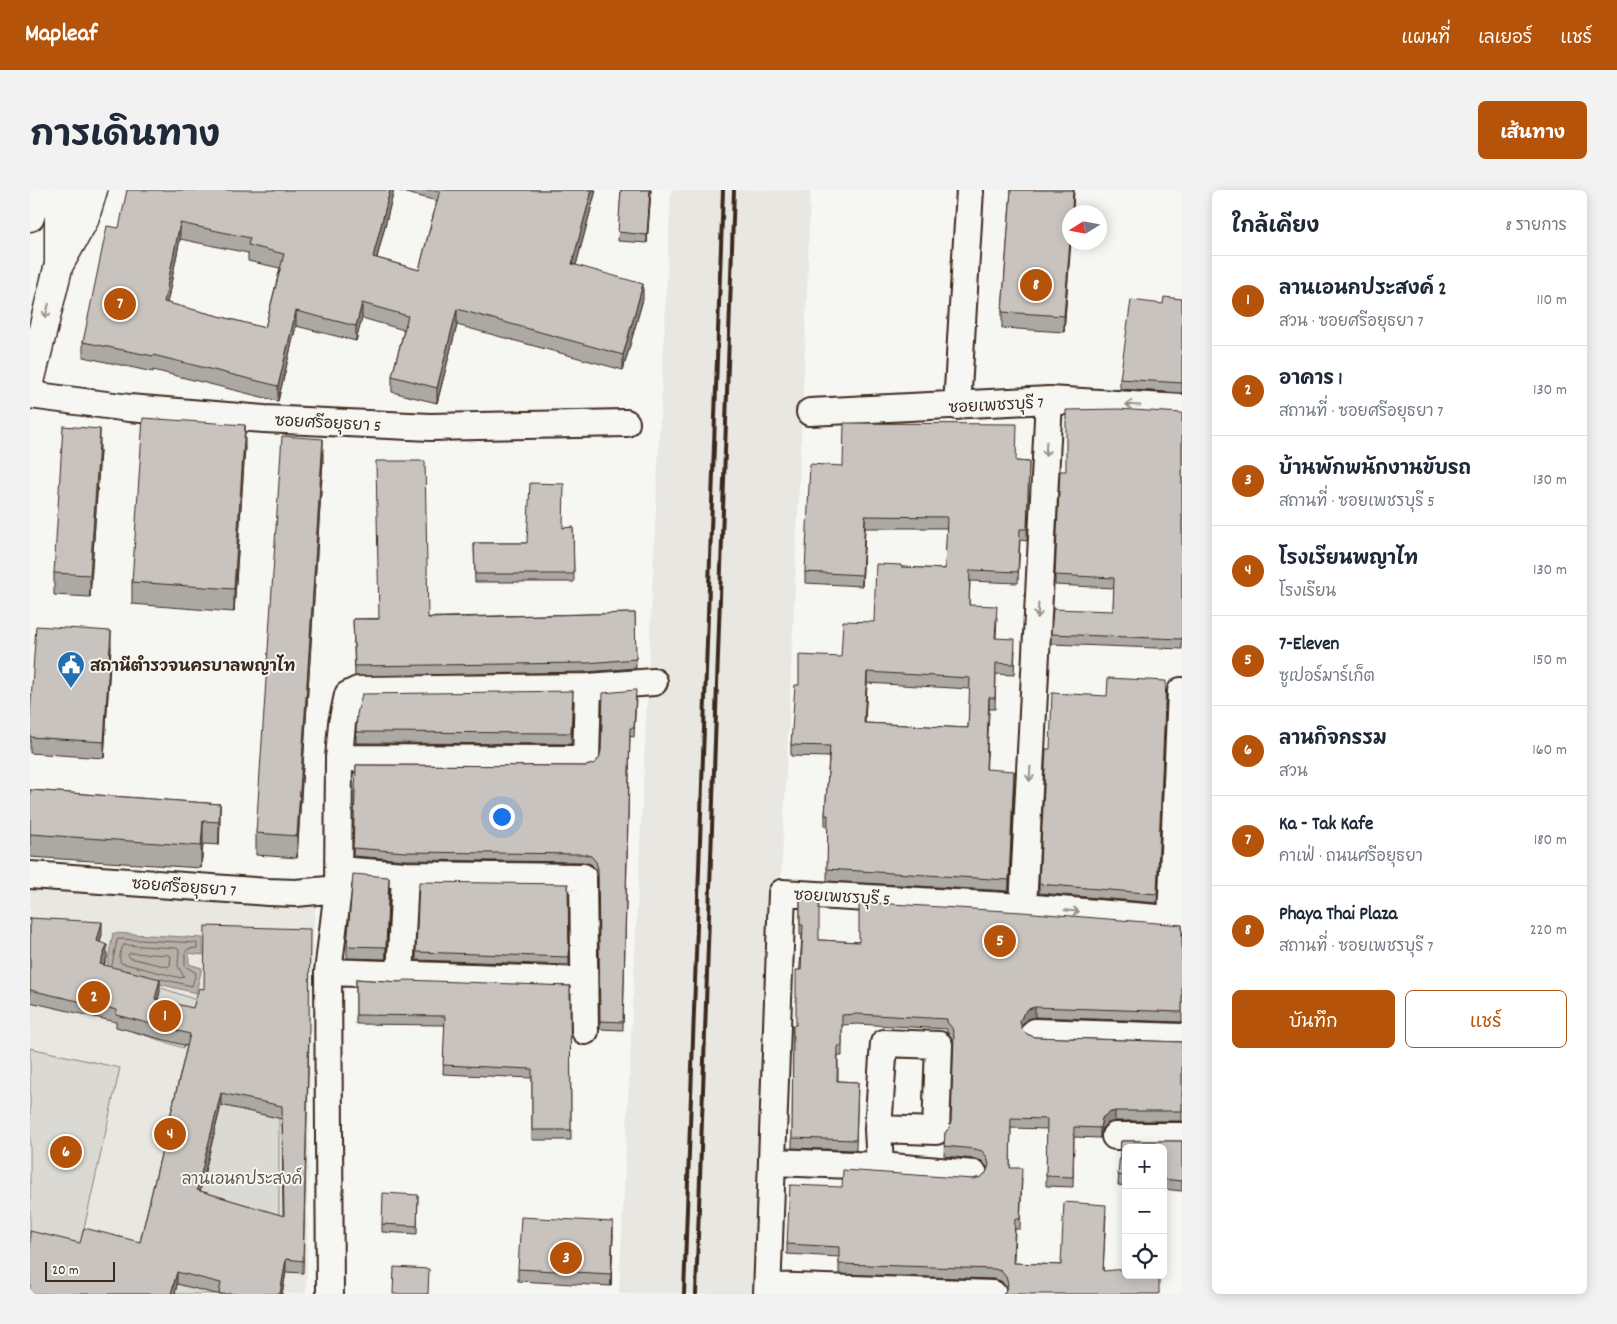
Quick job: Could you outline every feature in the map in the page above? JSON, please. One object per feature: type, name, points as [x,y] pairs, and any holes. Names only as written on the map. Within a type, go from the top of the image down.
[{"type":"main road","points":[[30,217],[38,190]]},
{"type":"main road","points":[[30,382],[59,264],[59,214],[66,190]]},
{"type":"main road","points":[[59,264],[84,220],[93,190]]},
{"type":"street","points":[[957,406],[970,190]]},
{"type":"street","name":"ซอยศรีอยุธยา 5","points":[[30,395],[129,408],[322,422],[430,427],[626,424]]},
{"type":"street","points":[[1023,907],[1049,400]]},
{"type":"street","name":"ซอยเพชรบุรี 7","points":[[810,412],[1049,400],[1182,408]]},
{"type":"street","points":[[330,1294],[328,972],[338,879],[339,758],[342,723],[348,695],[358,690],[588,687],[654,682]]},
{"type":"street","points":[[339,758],[586,759],[588,687]]},
{"type":"street","points":[[1176,920],[1181,691]]},
{"type":"street","name":"ซอยศรีอยุธยา 7","points":[[30,875],[268,892],[296,892],[338,879],[406,875],[584,877],[584,981]]},
{"type":"street","points":[[400,976],[406,875]]},
{"type":"street","name":"ซอยเพชรบุรี 5","points":[[767,1290],[782,893],[1023,907],[1176,920]]},
{"type":"street","points":[[328,972],[584,981],[584,1030]]},
{"type":"street","points":[[1035,1032],[1182,1037]]},
{"type":"street","points":[[878,1128],[880,1166]]},
{"type":"street","points":[[1115,1136],[1182,1136]]},
{"type":"street","points":[[772,1162],[880,1166],[974,1174]]},
{"type":"street","points":[[767,1290],[993,1294]]},
{"type":"shaded area","points":[[671,190],[810,190],[792,652],[761,1294],[619,1294]]},
{"type":"shaded area","points":[[30,884],[316,902],[313,939],[306,1294],[30,1294]]},
{"type":"green space","points":[[148,983],[199,1001],[183,1048],[132,1031]]},
{"type":"green space","points":[[30,1048],[120,1068],[80,1246],[30,1235]]},
{"type":"green space","name":"ลานเอนกประสงค์","points":[[221,1105],[279,1118],[279,1227],[197,1203]]},
{"type":"green space","points":[[176,1275],[245,1294],[171,1294]]},
{"type":"water","points":[[113,933],[203,938],[203,955],[189,953],[189,964],[202,968],[196,993],[106,971]]},
{"type":"building","points":[[127,190],[390,190],[373,257],[419,270],[440,190],[592,190],[572,264],[643,284],[623,355],[457,309],[437,388],[392,376],[408,316],[362,303],[356,326],[296,311],[278,386],[153,355],[83,342],[107,226],[119,228]],"holes":[[[180,223],[250,238],[248,245],[284,254],[265,328],[164,302]]]},
{"type":"building","points":[[621,190],[650,190],[647,235],[618,232]]},
{"type":"building","points":[[1011,190],[1073,190],[1072,205],[1062,205],[1062,250],[1069,250],[1064,316],[1002,312]]},
{"type":"building","points":[[1164,297],[1182,299],[1182,383],[1120,379],[1131,300],[1163,304]]},
{"type":"building","points":[[1117,409],[1182,413],[1182,639],[1051,634],[1053,609],[1113,611],[1114,578],[1055,575],[1060,471],[1066,471],[1066,410]]},
{"type":"building","points":[[143,418],[245,425],[234,589],[132,582]]},
{"type":"building","points":[[844,423],[1017,424],[1016,461],[1029,462],[1027,529],[1020,529],[1018,572],[970,570],[969,605],[997,606],[995,638],[1015,639],[1014,664],[996,663],[995,698],[989,697],[986,769],[1014,771],[1009,880],[827,869],[828,815],[825,815],[830,746],[791,745],[795,685],[799,685],[799,655],[841,657],[843,621],[874,622],[876,564],[945,569],[947,517],[865,516],[862,575],[805,572],[810,464],[843,466]],"holes":[[[867,672],[970,678],[968,728],[864,723]]]},
{"type":"building","points":[[63,426],[100,429],[90,575],[54,573]]},
{"type":"building","points":[[282,436],[323,439],[297,836],[256,833]]},
{"type":"building","points":[[376,461],[425,461],[428,618],[635,613],[636,659],[587,663],[355,666],[353,619],[379,619]]},
{"type":"building","points":[[530,483],[564,484],[563,528],[573,527],[574,574],[475,574],[474,543],[527,543]]},
{"type":"building","name":"สถานีตำรวจนครบาลพญาไท","points":[[36,626],[111,631],[104,742],[30,737]]},
{"type":"building","points":[[1108,678],[1166,681],[1157,894],[1039,884],[1046,749],[1050,749],[1052,693],[1107,696]]},
{"type":"building","points":[[636,690],[634,728],[630,728],[623,1022],[600,1021],[598,869],[596,862],[591,856],[583,854],[406,852],[353,848],[356,765],[586,766],[593,764],[599,759],[601,751],[603,693]]},
{"type":"building","points":[[573,691],[571,733],[356,732],[357,714],[362,694]]},
{"type":"building","points":[[30,790],[220,804],[219,822],[203,821],[201,846],[30,834]]},
{"type":"building","points":[[353,874],[389,877],[386,947],[347,946]]},
{"type":"building","points":[[419,882],[568,884],[569,957],[416,952]]},
{"type":"building","points":[[800,899],[819,900],[819,940],[859,942],[859,902],[1022,912],[1182,925],[1182,1012],[1035,1007],[1028,1009],[1023,1014],[1020,1022],[1022,1029],[1034,1037],[1182,1042],[1182,1111],[1115,1111],[1108,1113],[1102,1118],[1100,1128],[1074,1127],[1073,1177],[1046,1176],[1047,1119],[1011,1118],[1010,1168],[1022,1168],[1020,1219],[1015,1219],[1013,1263],[1061,1265],[1064,1202],[1106,1205],[1103,1271],[1122,1269],[1122,1279],[1159,1279],[1159,1294],[1003,1294],[1008,1284],[1006,1277],[1001,1271],[994,1269],[839,1264],[839,1247],[787,1244],[790,1185],[842,1187],[843,1170],[973,1179],[981,1177],[986,1173],[989,1165],[987,1157],[982,1151],[944,1146],[945,1133],[951,1122],[954,1036],[947,1019],[857,1014],[842,1015],[842,1046],[838,1046],[837,1081],[858,1082],[856,1140],[792,1138],[793,1025],[796,1025],[796,970],[801,970],[803,925],[800,925]]},
{"type":"building","points":[[30,918],[102,922],[97,941],[107,945],[100,964],[160,979],[155,999],[193,1008],[199,988],[204,989],[205,926],[310,929],[303,1261],[286,1259],[280,1294],[219,1294],[221,1283],[177,1272],[171,1294],[30,1294],[30,1231],[80,1243],[84,1228],[140,1242],[190,1034],[116,1015],[117,1010],[30,990]],"holes":[[[221,1093],[282,1106],[284,1216],[197,1190]]]},
{"type":"building","points":[[356,979],[400,982],[405,980],[570,986],[571,1130],[532,1130],[532,1069],[443,1065],[445,1016],[356,1015]]},
{"type":"building","points":[[1121,1141],[1182,1141],[1182,1181],[1167,1179],[1167,1144],[1122,1144],[1122,1176],[1118,1175]]},
{"type":"building","points":[[383,1193],[418,1195],[417,1226],[382,1224]]},
{"type":"building","points":[[521,1217],[613,1222],[611,1274],[518,1269]]},
{"type":"building","points":[[394,1267],[429,1269],[428,1294],[393,1294]]},
{"type":"railway","points":[[684,1294],[723,190]]},
{"type":"railway","points":[[696,1294],[734,190]]},
{"type":"place","name":"Phaya Thai Plaza","points":[[1036,285]]},
{"type":"place","name":"Ka - Tak Kafe","points":[[120,304]]},
{"type":"place","name":"สถานีตำรวจนครบาลพญาไท","points":[[71,689]]},
{"type":"place","name":"7-Eleven","points":[[1000,941]]},
{"type":"place","name":"อาคาร 1","points":[[94,997]]},
{"type":"place","name":"ลานเอนกประสงค์ 2","points":[[165,1016]]},
{"type":"place","name":"โรงเรียนพญาไท","points":[[170,1134]]},
{"type":"place","name":"ลานกิจกรรม","points":[[66,1152]]},
{"type":"place","name":"บ้านพักพนักงานขับรถ","points":[[566,1258]]}]
